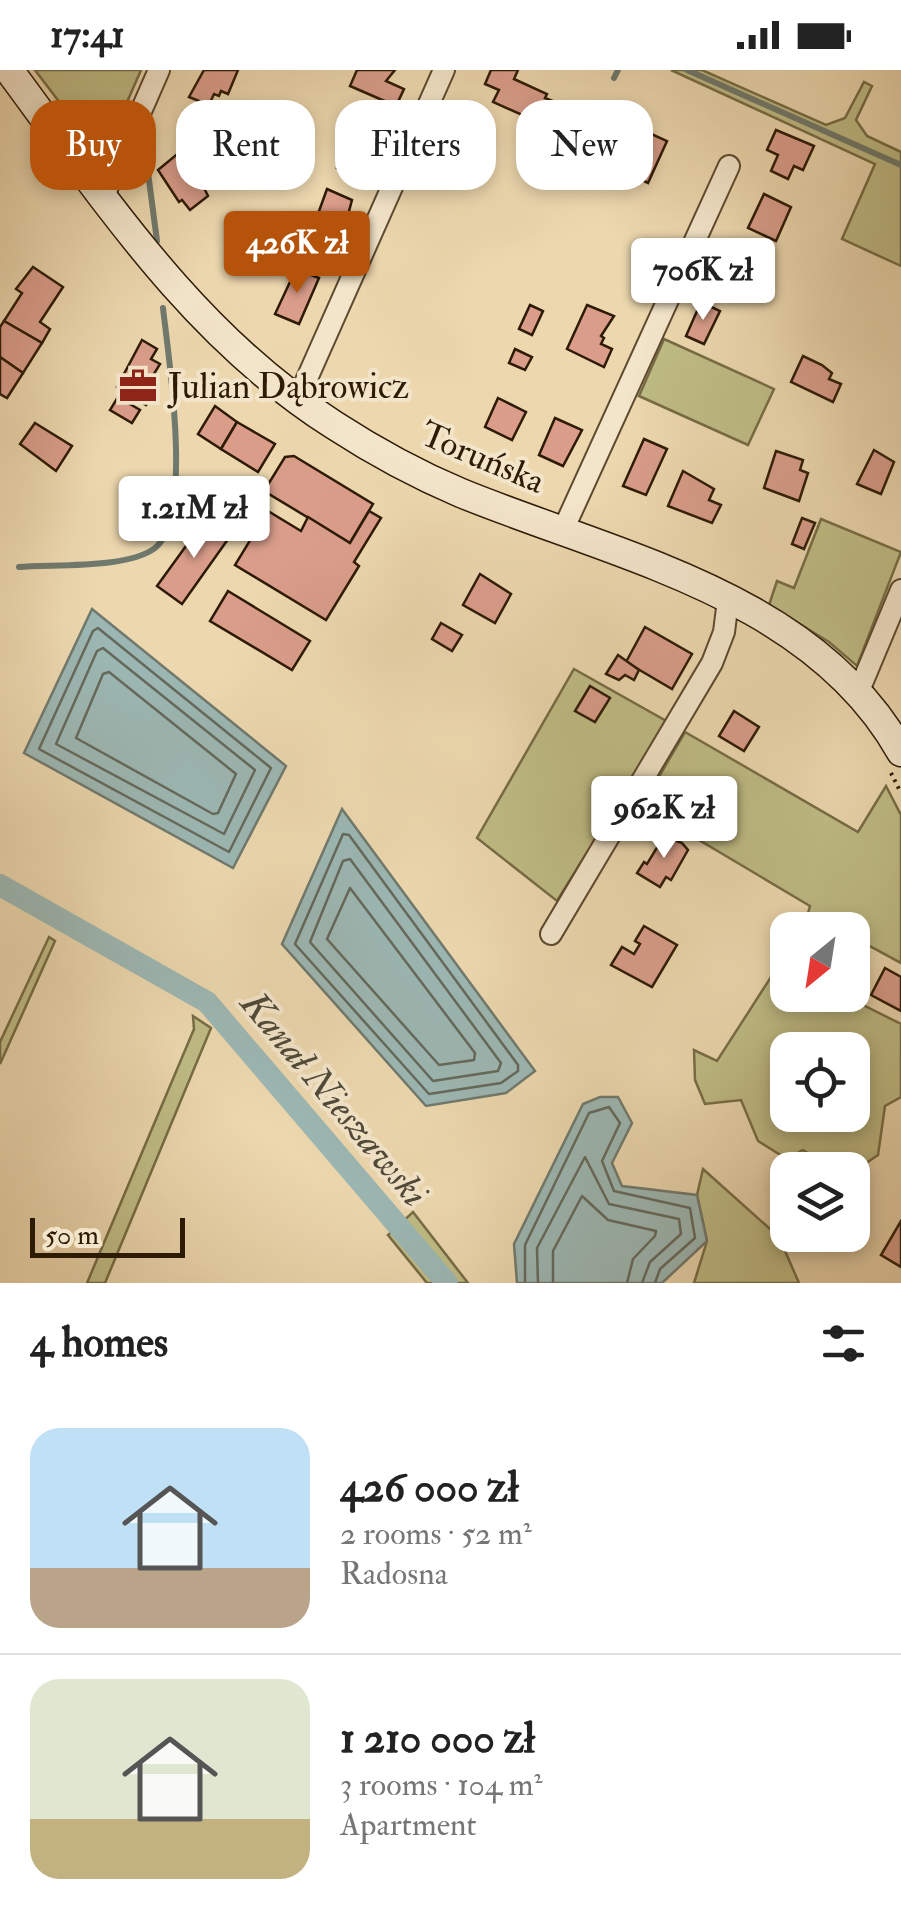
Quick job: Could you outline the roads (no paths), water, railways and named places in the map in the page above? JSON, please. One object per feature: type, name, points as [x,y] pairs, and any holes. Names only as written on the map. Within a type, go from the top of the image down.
[{"type":"main road","name":"Toruńska","points":[[10,70],[185,302],[237,353],[297,402],[429,479],[728,600],[796,639],[858,692],[901,752]]},
{"type":"street","points":[[103,198],[160,70]]},
{"type":"street","points":[[297,402],[444,70]]},
{"type":"street","points":[[563,530],[729,166]]},
{"type":"street","points":[[858,692],[901,590]]},
{"type":"street","points":[[550,934],[712,663],[724,632],[728,600]]},
{"type":"water","points":[[92,609],[286,766],[233,868],[24,753]]},
{"type":"water","points":[[342,809],[535,1071],[506,1093],[426,1106],[282,944]]},
{"type":"water","points":[[600,1097],[618,1097],[632,1123],[612,1163],[622,1186],[697,1195],[707,1241],[662,1283],[517,1283],[514,1244],[583,1104]]},
{"type":"waterway","points":[[614,78],[618,70]]},
{"type":"waterway","points":[[687,70],[901,165]]},
{"type":"waterway","points":[[150,190],[157,241]]},
{"type":"waterway","points":[[19,567],[127,559],[155,548],[167,531],[173,504],[176,434],[163,308]]},
{"type":"waterway","name":"Kanał Nieszawski","points":[[0,885],[207,1002],[447,1283]]},
{"type":"place","name":"Julian Dąbrowicz","points":[[138,386]]}]
